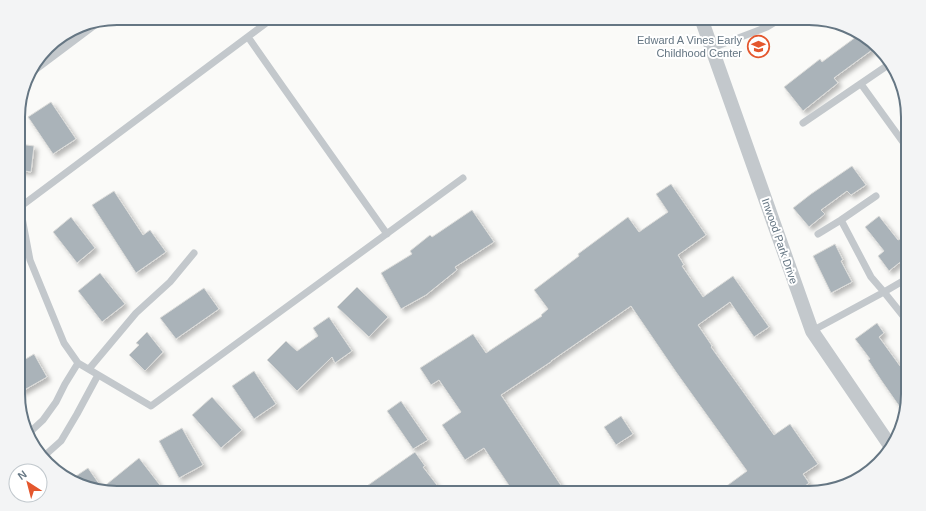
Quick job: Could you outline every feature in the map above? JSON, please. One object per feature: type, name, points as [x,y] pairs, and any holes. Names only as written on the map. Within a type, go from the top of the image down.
[{"type":"street","name":"Inwood Park Drive","points":[[704,25],[812,331],[887,441]]},
{"type":"street","points":[[48,56],[76,35]]},
{"type":"lane","points":[[25,203],[264,25]]},
{"type":"lane","points":[[712,48],[770,25]]},
{"type":"lane","points":[[248,37],[387,234]]},
{"type":"lane","points":[[802,124],[886,66]]},
{"type":"lane","points":[[861,84],[901,140]]},
{"type":"lane","points":[[25,234],[30,260],[64,342],[78,363],[151,406],[463,178]]},
{"type":"lane","points":[[818,234],[876,196]]},
{"type":"lane","points":[[841,220],[871,277],[901,313]]},
{"type":"lane","points":[[89,369],[136,313],[170,282],[194,253]]},
{"type":"lane","points":[[812,331],[901,282]]},
{"type":"lane","points":[[32,430],[43,420],[56,402],[64,384],[78,363]]},
{"type":"lane","points":[[47,453],[61,441],[98,375]]},
{"type":"building","points":[[855,37],[872,50],[834,78],[838,83],[803,111],[784,87],[820,59],[822,62]]},
{"type":"building","points":[[51,102],[76,139],[53,154],[28,117]]},
{"type":"building","points":[[25,145],[34,146],[31,172],[25,171]]},
{"type":"building","points":[[852,166],[866,185],[851,195],[847,191],[821,210],[825,214],[809,227],[793,208]]},
{"type":"building","points":[[671,184],[706,235],[678,255],[684,265],[682,266],[703,297],[733,276],[769,327],[754,337],[730,302],[698,325],[712,346],[711,347],[774,435],[790,424],[818,464],[803,474],[809,483],[805,486],[727,486],[747,471],[631,306],[501,395],[561,486],[509,486],[484,448],[465,460],[442,425],[461,412],[439,380],[431,385],[420,368],[473,334],[486,353],[542,316],[541,315],[548,309],[534,290],[579,256],[578,254],[628,217],[639,232],[668,212],[656,194]]},
{"type":"building","points":[[114,191],[143,235],[150,230],[166,252],[136,273],[92,205]]},
{"type":"building","points":[[472,210],[494,242],[455,267],[457,270],[426,295],[401,309],[381,273],[412,254],[410,251],[430,235],[432,237]]},
{"type":"building","points":[[879,216],[898,240],[901,240],[901,262],[889,271],[878,256],[884,251],[865,227]]},
{"type":"building","points":[[71,217],[95,248],[77,263],[53,232]]},
{"type":"building","points":[[835,244],[843,260],[841,261],[852,282],[831,293],[813,256]]},
{"type":"building","points":[[100,273],[125,304],[102,322],[78,291]]},
{"type":"building","points":[[357,287],[388,317],[369,337],[337,307]]},
{"type":"building","points":[[204,288],[219,309],[176,339],[160,318]]},
{"type":"building","points":[[329,317],[352,351],[335,363],[332,357],[297,391],[267,360],[286,341],[297,351],[318,336],[313,328]]},
{"type":"building","points":[[877,323],[884,333],[879,337],[901,365],[900,407],[868,360],[870,359],[855,339]]},
{"type":"building","points":[[147,332],[163,352],[145,371],[129,355],[139,345],[136,343]]},
{"type":"building","points":[[34,354],[47,377],[25,390],[25,359]]},
{"type":"building","points":[[254,371],[276,404],[254,419],[232,386]]},
{"type":"building","points":[[212,397],[242,430],[221,448],[192,415]]},
{"type":"building","points":[[401,401],[428,440],[413,449],[387,411]]},
{"type":"building","points":[[621,416],[633,434],[616,445],[604,427]]},
{"type":"building","points":[[182,428],[203,465],[179,478],[159,441]]},
{"type":"building","points":[[415,452],[425,466],[423,467],[438,486],[367,486]]},
{"type":"building","points":[[139,458],[161,486],[117,486],[106,485]]},
{"type":"building","points":[[88,468],[99,484],[76,476]]},
{"type":"place","name":"Edward A Vines Early Childhood Center","points":[[758,46]]}]
